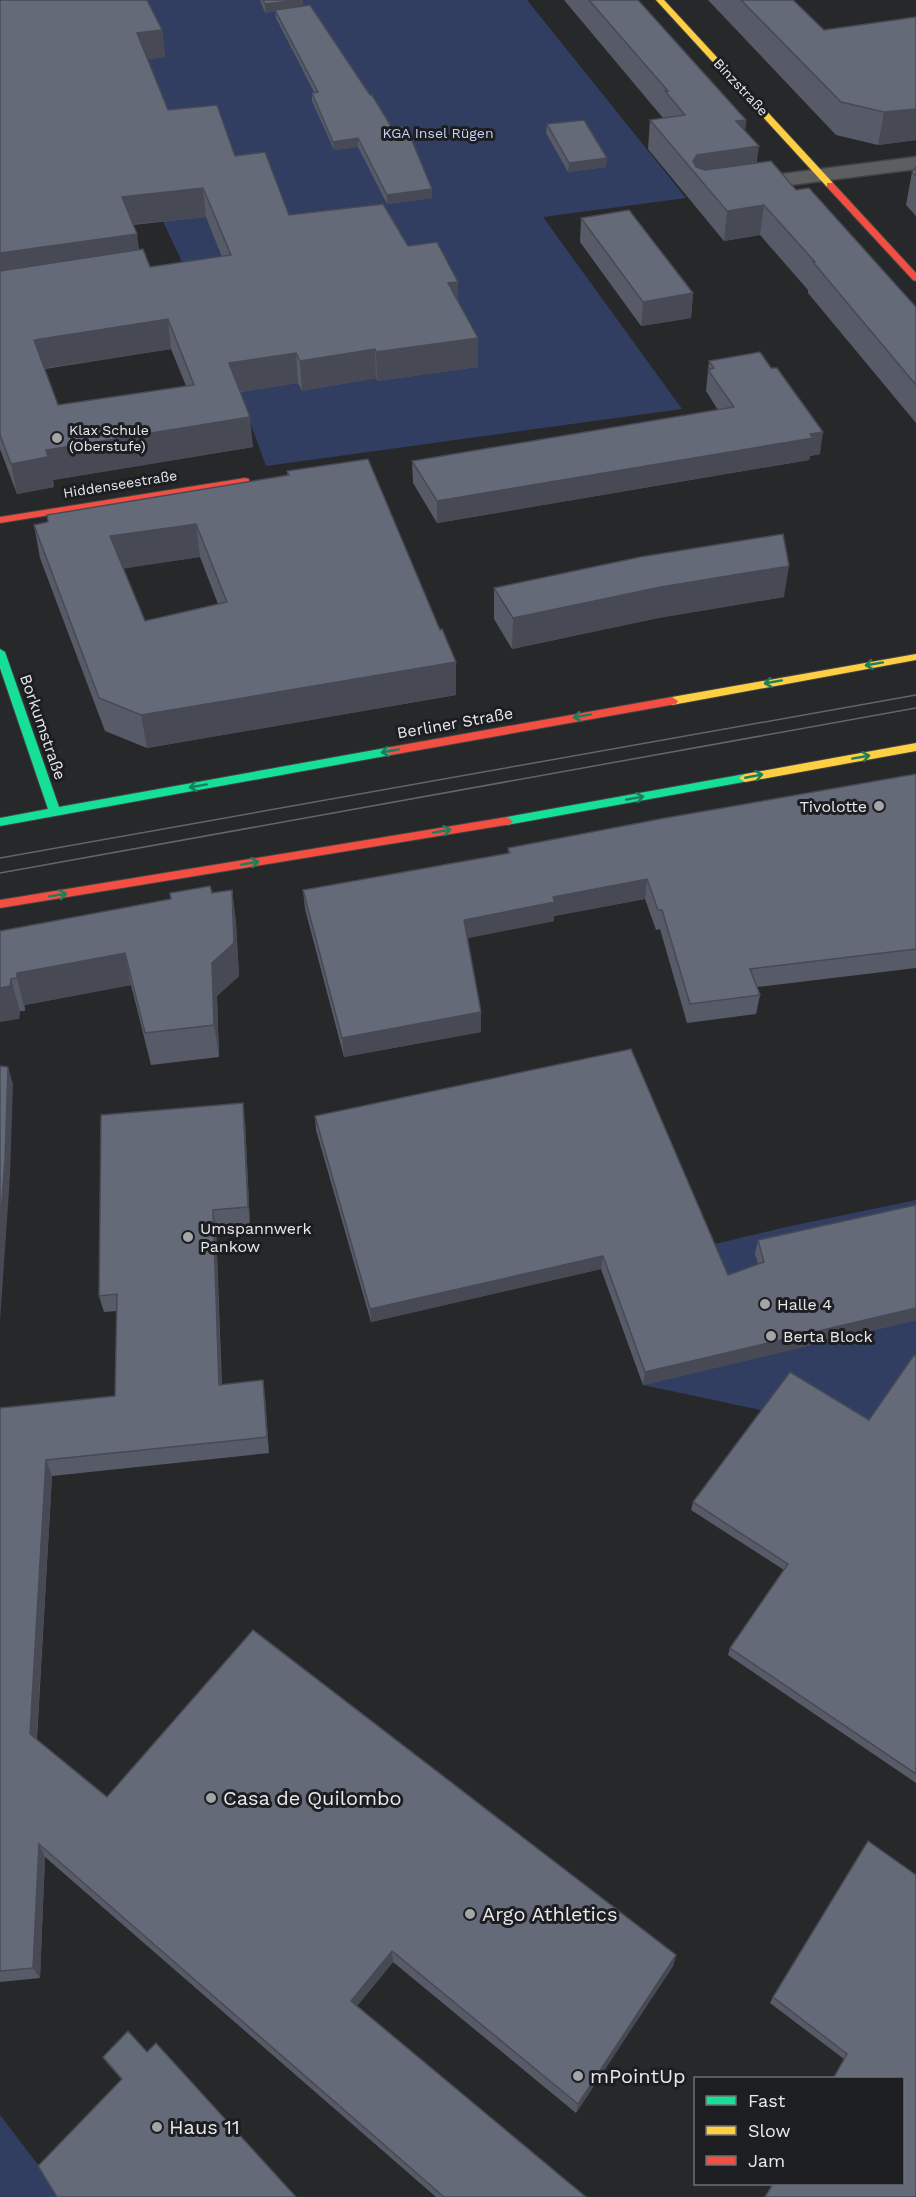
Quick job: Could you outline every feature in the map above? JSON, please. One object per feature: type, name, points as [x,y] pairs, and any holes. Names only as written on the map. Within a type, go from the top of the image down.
[{"type":"main road","name":"Binzstraße","points":[[660,0],[916,278]]},
{"type":"main road","name":"Hiddenseestraße","points":[[0,520],[244,481]]},
{"type":"main road","name":"Borkumstraße","points":[[0,652],[55,812]]},
{"type":"main road","name":"Berliner Straße","points":[[0,822],[916,657]]},
{"type":"main road","points":[[0,904],[588,807],[916,747]]},
{"type":"street","points":[[725,188],[916,163]]},
{"type":"green space","name":"KGA Insel Rügen","points":[[55,0],[527,0],[686,198],[543,217],[682,409],[266,466],[220,348],[194,289]]},
{"type":"green space","name":"Berta Block","points":[[916,1200],[916,1504],[765,1411],[643,1385],[602,1271],[786,1227]]},
{"type":"green space","points":[[0,2115],[42,2170],[57,2197],[0,2197]]},
{"type":"building","points":[[0,0],[147,0],[162,30],[137,33],[168,110],[217,105],[235,156],[265,152],[289,215],[383,204],[408,246],[437,242],[458,282],[448,283],[478,338],[376,352],[375,349],[300,361],[296,353],[229,363],[250,417],[46,450],[48,457],[11,464],[0,435],[0,271],[143,249],[150,267],[231,255],[203,188],[122,197],[137,234],[0,253]],"holes":[[[168,319],[194,385],[58,405],[34,340]]]},
{"type":"building","points":[[263,0],[298,0],[265,4]]},
{"type":"building","points":[[589,0],[638,0],[746,120],[736,121],[759,146],[697,155],[693,161],[696,167],[705,170],[771,161],[796,190],[809,188],[916,307],[916,385],[813,262],[815,262],[764,205],[727,211],[650,120],[685,115],[665,91],[668,91]]},
{"type":"building","points":[[741,0],[793,0],[824,30],[916,17],[916,109],[884,112],[841,102]]},
{"type":"building","points":[[310,5],[392,128],[406,126],[432,189],[387,195],[358,138],[333,142],[312,93],[318,92],[275,10]]},
{"type":"building","points":[[584,120],[607,158],[569,163],[547,124]]},
{"type":"building","points":[[629,210],[693,293],[643,302],[581,218]]},
{"type":"building","points":[[760,352],[771,368],[777,368],[823,432],[810,434],[813,438],[437,501],[412,461],[734,407],[708,370],[714,368],[709,361]]},
{"type":"building","points":[[368,459],[440,630],[442,629],[456,662],[141,715],[99,698],[34,525],[48,522],[47,515],[289,475],[287,471]],"holes":[[[196,524],[227,602],[145,621],[110,536]]]},
{"type":"building","points":[[783,534],[789,566],[661,587],[513,618],[494,588],[640,557]]},
{"type":"building","points":[[916,774],[916,949],[750,969],[760,995],[690,1004],[662,910],[658,910],[647,879],[553,897],[555,902],[464,920],[481,1012],[342,1038],[303,890],[510,853],[508,848],[665,818]]},
{"type":"building","points":[[210,886],[212,893],[232,890],[234,943],[212,963],[214,1025],[145,1033],[125,953],[17,973],[17,978],[11,979],[10,986],[0,988],[0,931],[171,899],[170,893]]},
{"type":"building","points":[[631,1049],[728,1275],[764,1262],[758,1240],[916,1205],[916,1308],[645,1372],[603,1256],[370,1309],[315,1116]]},
{"type":"building","points":[[0,1066],[8,1067],[0,1227]]},
{"type":"building","points":[[243,1103],[248,1207],[213,1210],[219,1385],[263,1380],[267,1437],[46,1460],[30,1734],[107,1797],[253,1630],[676,1955],[578,2104],[392,1951],[351,2001],[586,2197],[444,2197],[39,1844],[33,1968],[0,1971],[0,1408],[115,1396],[117,1294],[99,1296],[101,1115]]},
{"type":"building","points":[[914,1355],[916,1356],[916,1774],[730,1648],[788,1564],[693,1502],[790,1372],[869,1420]]},
{"type":"building","points":[[868,1841],[916,1875],[916,2197],[765,2197],[772,2185],[904,2185],[904,2077],[834,2077],[847,2054],[773,1997]]},
{"type":"building","name":"Haus 11","points":[[128,2031],[147,2052],[156,2043],[296,2197],[57,2197],[38,2166],[122,2079],[103,2057]]},
{"type":"tram line","points":[[0,858],[916,695]]},
{"type":"tram line","points":[[0,873],[916,708]]},
{"type":"traffic: fast","points":[[0,652],[55,812]]},
{"type":"traffic: fast","points":[[0,822],[391,751]]},
{"type":"traffic: fast","points":[[507,821],[745,778]]},
{"type":"traffic: slow","points":[[660,0],[830,185]]},
{"type":"traffic: slow","points":[[672,701],[916,657]]},
{"type":"traffic: slow","points":[[745,778],[916,747]]},
{"type":"traffic: jam","points":[[830,185],[916,278]]},
{"type":"traffic: jam","points":[[0,520],[245,481]]},
{"type":"traffic: jam","points":[[391,751],[672,701]]},
{"type":"traffic: jam","points":[[0,904],[507,821]]},
{"type":"place","name":"Klax Schule (Oberstufe)","points":[[57,438]]},
{"type":"place","name":"Tivolotte","points":[[879,806]]},
{"type":"place","name":"Umspannwerk Pankow","points":[[188,1237]]},
{"type":"place","name":"Halle 4","points":[[765,1304]]},
{"type":"place","name":"Berta Block","points":[[771,1336]]},
{"type":"place","name":"Casa de Quilombo","points":[[211,1798]]},
{"type":"place","name":"Argo Athletics","points":[[470,1914]]},
{"type":"place","name":"mPointUp","points":[[578,2076]]},
{"type":"place","name":"Haus 11","points":[[157,2127]]}]
